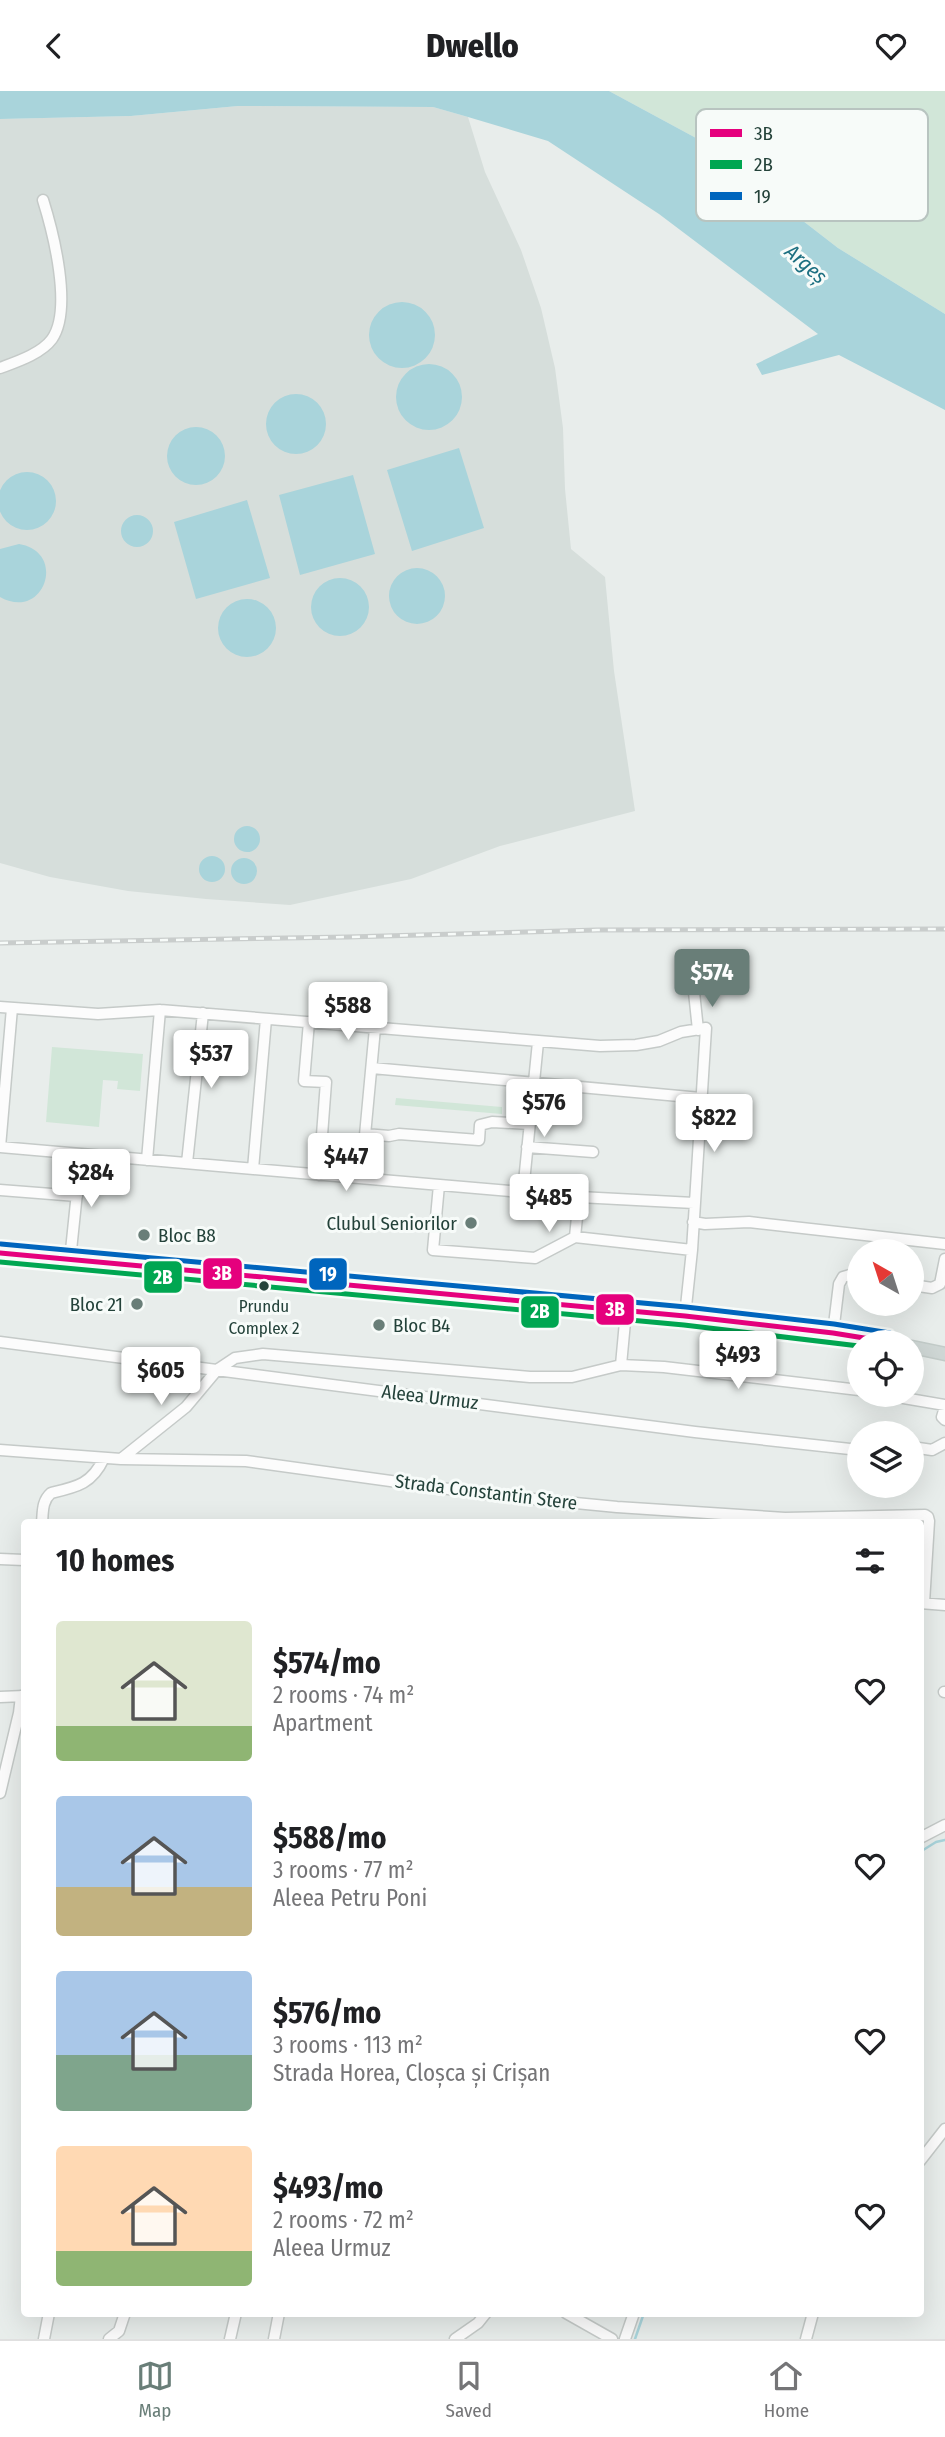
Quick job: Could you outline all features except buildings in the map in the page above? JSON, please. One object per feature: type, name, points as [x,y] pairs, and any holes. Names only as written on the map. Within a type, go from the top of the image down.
[{"type":"main road","points":[[0,1253],[685,1316],[847,1335]]},
{"type":"main road","points":[[924,1350],[945,1354]]},
{"type":"street","points":[[0,368],[19,362],[52,339],[59,320],[61,294],[58,261],[43,200]]},
{"type":"street","points":[[694,992],[698,1030]]},
{"type":"street","points":[[0,1007],[98,1014],[160,1010],[600,1046],[636,1045],[706,1028],[692,1250],[685,1316]]},
{"type":"street","points":[[12,1008],[4,1065],[0,1147],[579,1197],[694,1203]]},
{"type":"street","points":[[147,1160],[160,1010]]},
{"type":"street","points":[[187,1163],[203,1013]]},
{"type":"street","points":[[253,1169],[266,1019]]},
{"type":"street","points":[[309,1023],[304,1081],[326,1082],[319,1175]]},
{"type":"street","points":[[361,1178],[375,1028]]},
{"type":"street","points":[[523,1192],[538,1042]]},
{"type":"street","points":[[372,1068],[701,1098]]},
{"type":"street","points":[[365,1134],[388,1136],[399,1133],[479,1140],[480,1125],[492,1122],[530,1124]]},
{"type":"street","points":[[527,1147],[593,1152]]},
{"type":"street","points":[[70,1260],[81,1154]]},
{"type":"street","points":[[439,1185],[433,1250],[535,1258],[575,1237],[692,1250]]},
{"type":"street","points":[[0,1189],[77,1196]]},
{"type":"street","points":[[575,1237],[579,1197]]},
{"type":"street","points":[[693,1222],[749,1222],[945,1244]]},
{"type":"street","points":[[924,1287],[932,1288],[940,1284],[945,1259]]},
{"type":"street","points":[[833,1333],[839,1284],[847,1276]]},
{"type":"street","points":[[621,1365],[625,1311]]},
{"type":"street","name":"Aleea Urmuz","points":[[0,1342],[695,1432],[847,1449]]},
{"type":"street","points":[[121,1459],[186,1407],[217,1370],[235,1358],[263,1355],[530,1377],[572,1377],[621,1365],[691,1370],[847,1389]]},
{"type":"street","points":[[924,1402],[945,1406],[942,1416],[945,1420]]},
{"type":"street","points":[[924,1449],[932,1450],[945,1443]]},
{"type":"street","name":"Strada Constantin Stere","points":[[0,1450],[121,1459],[246,1461],[492,1495],[785,1518],[925,1515],[929,1517],[929,1521],[924,1580]]},
{"type":"street","points":[[43,1519],[46,1497],[86,1482],[98,1471],[104,1458]]},
{"type":"street","points":[[0,1559],[21,1560]]},
{"type":"street","points":[[924,1603],[945,1605]]},
{"type":"street","points":[[0,1697],[21,1696]]},
{"type":"street","points":[[0,1793],[21,1704]]},
{"type":"street","points":[[924,1836],[945,1825]]},
{"type":"street","points":[[924,2156],[945,2129]]},
{"type":"street","points":[[44,2339],[48,2317]]},
{"type":"street","points":[[109,2339],[119,2330],[124,2317]]},
{"type":"street","points":[[230,2339],[235,2317]]},
{"type":"street","points":[[274,2339],[278,2317]]},
{"type":"street","points":[[455,2339],[483,2317]]},
{"type":"street","points":[[573,2317],[612,2339]]},
{"type":"street","points":[[625,2339],[633,2317]]},
{"type":"street","points":[[806,2339],[812,2317]]},
{"type":"shaded area","points":[[238,106],[433,107],[468,117],[485,172],[521,250],[541,308],[555,368],[563,428],[571,549],[605,577],[614,671],[635,811],[500,846],[411,879],[290,905],[128,891],[50,877],[0,863],[0,119],[131,116]]},
{"type":"green space","points":[[609,91],[945,91],[945,314],[838,248],[803,221],[928,221],[928,109],[696,109],[696,138]]},
{"type":"green space","points":[[52,1047],[143,1054],[140,1091],[117,1089],[118,1081],[103,1080],[99,1127],[46,1122]]},
{"type":"green space","points":[[396,1098],[502,1107],[502,1114],[395,1105]]},
{"type":"water","name":"Argeș","points":[[0,91],[609,91],[696,138],[696,221],[803,221],[838,248],[945,314],[945,410],[839,355],[762,375],[756,364],[818,334],[659,214],[548,141],[433,107],[238,106],[131,116],[0,119]]},
{"type":"water","points":[[402,302],[415,304],[425,312],[433,322],[433,348],[425,358],[415,366],[402,368],[389,366],[379,358],[371,348],[369,335],[371,322],[379,312],[389,304]]},
{"type":"water","points":[[429,364],[452,374],[462,397],[452,420],[429,430],[406,420],[396,397],[406,374]]},
{"type":"water","points":[[296,394],[313,399],[321,407],[326,424],[321,441],[313,449],[296,454],[279,449],[271,441],[266,424],[271,407],[279,399]]},
{"type":"water","points":[[196,427],[207,429],[220,440],[225,456],[223,467],[212,480],[196,485],[185,483],[172,472],[167,456],[169,445],[180,432]]},
{"type":"water","points":[[459,448],[484,528],[412,551],[387,470]]},
{"type":"water","points":[[21,472],[33,472],[48,480],[56,495],[56,507],[48,522],[33,530],[21,530],[6,522],[-1,510],[0,490],[6,480]]},
{"type":"water","points":[[353,475],[375,554],[300,575],[279,495]]},
{"type":"water","points":[[247,500],[270,578],[196,599],[174,522]]},
{"type":"water","points":[[137,515],[148,520],[153,531],[148,542],[137,547],[126,542],[121,531],[126,520]]},
{"type":"water","points":[[19,544],[34,550],[43,559],[46,571],[44,583],[38,593],[28,600],[15,602],[0,597],[0,549]]},
{"type":"water","points":[[411,568],[423,568],[433,572],[441,580],[445,596],[441,612],[433,620],[423,624],[411,624],[401,620],[393,612],[389,602],[389,590],[393,580],[401,572]]},
{"type":"water","points":[[340,578],[361,586],[369,607],[361,628],[340,636],[319,628],[311,607],[319,586]]},
{"type":"water","points":[[241,599],[253,599],[268,607],[276,622],[276,634],[268,649],[253,657],[241,657],[226,649],[218,634],[218,622],[226,607]]},
{"type":"water","points":[[247,826],[256,830],[260,839],[256,848],[247,852],[238,848],[234,839],[238,830]]},
{"type":"water","points":[[212,856],[221,860],[225,869],[221,878],[212,882],[203,878],[199,869],[203,860]]},
{"type":"water","points":[[244,858],[253,862],[257,871],[253,880],[244,884],[235,880],[231,871],[235,862]]},
{"type":"waterway","points":[[924,1850],[945,1840]]},
{"type":"waterway","points":[[635,2339],[643,2317]]},
{"type":"railway","points":[[0,943],[597,930],[945,929]]},
{"type":"transit line","name":"19","points":[[1,1244],[686,1307],[871,1330]]},
{"type":"transit line","name":"3B","points":[[0,1253],[685,1316],[847,1335]]},
{"type":"transit line","name":"2B","points":[[0,1262],[684,1325],[847,1345]]},
{"type":"place","name":"Clubul Seniorilor","points":[[471,1223]]},
{"type":"place","name":"Bloc B8","points":[[144,1235]]},
{"type":"place","name":"Prundu Complex 2","points":[[264,1286]]},
{"type":"place","name":"Bloc 21","points":[[137,1304]]},
{"type":"place","name":"Bloc B4","points":[[379,1325]]}]
